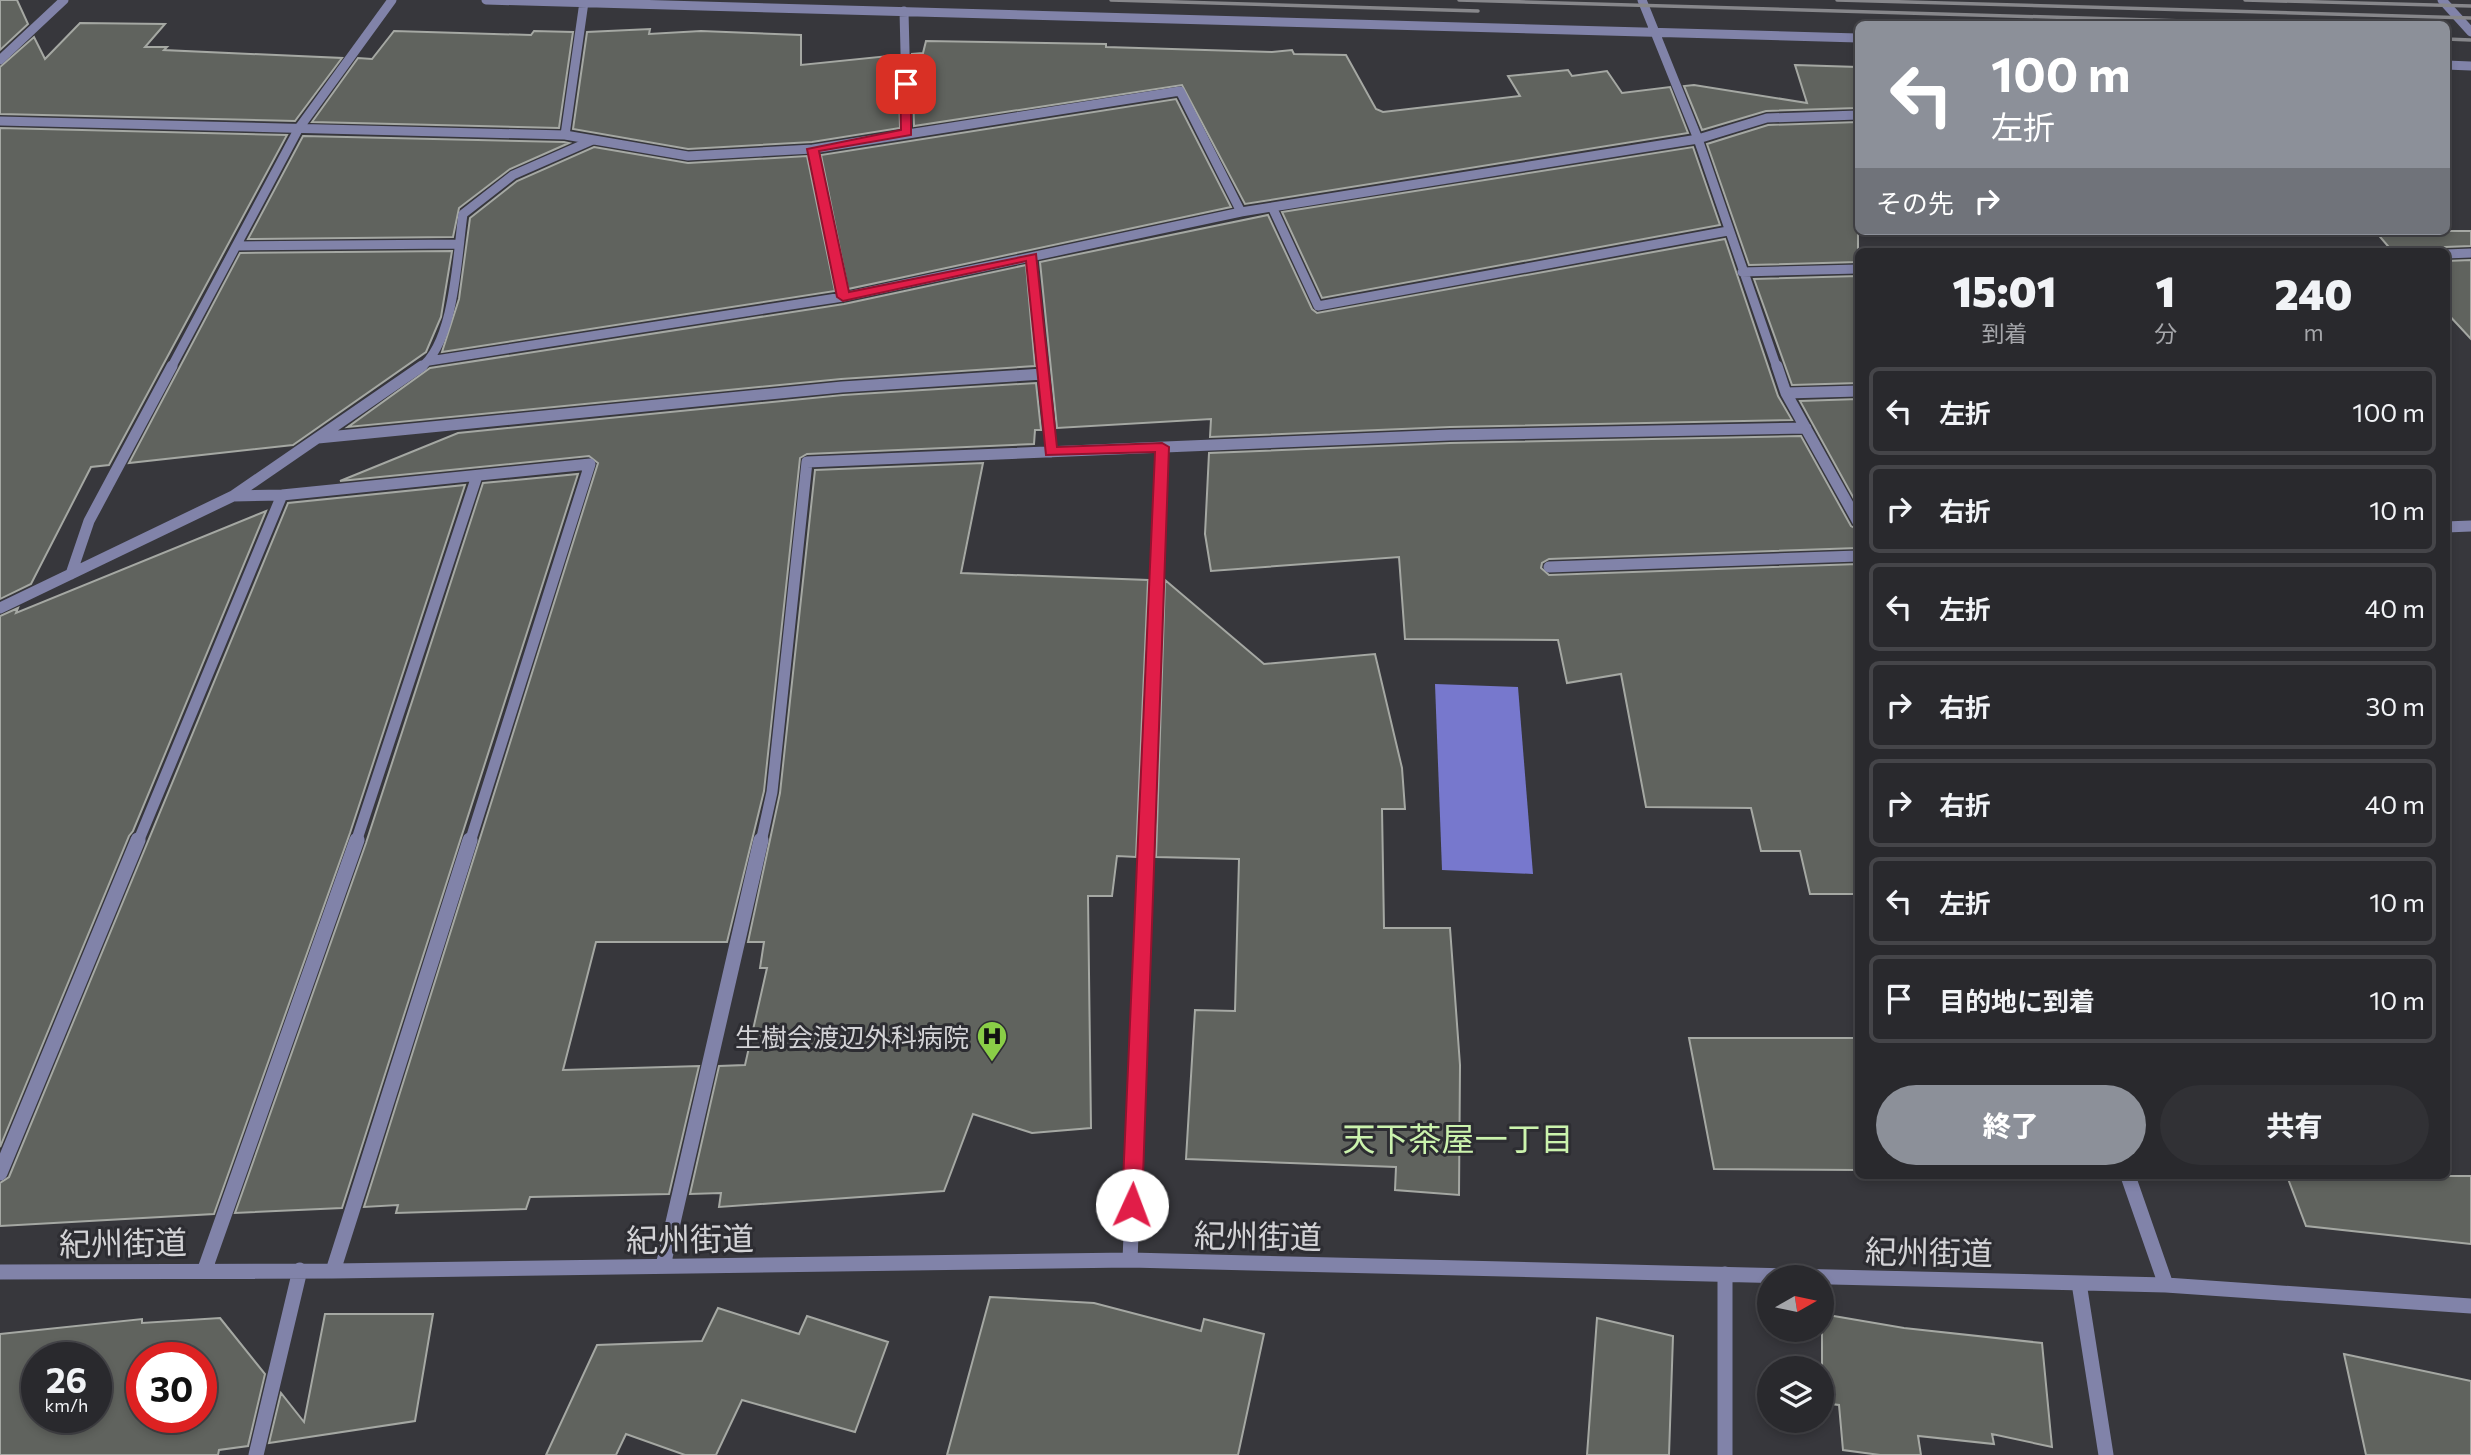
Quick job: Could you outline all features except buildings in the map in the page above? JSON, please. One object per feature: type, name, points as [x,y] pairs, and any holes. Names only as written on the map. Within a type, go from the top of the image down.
[{"type":"street","points":[[0,60],[64,0]]},
{"type":"street","points":[[71,574],[89,521],[299,128],[392,0]]},
{"type":"street","points":[[486,0],[1658,35],[1855,38]]},
{"type":"street","points":[[1642,0],[1698,139],[1786,393],[1855,517]]},
{"type":"street","points":[[2442,0],[2471,32]]},
{"type":"street","points":[[565,135],[584,2]]},
{"type":"street","points":[[904,11],[907,132]]},
{"type":"street","points":[[2450,65],[2471,66]]},
{"type":"street","points":[[0,121],[565,135],[688,156],[813,149],[907,132],[1180,91],[1241,212]]},
{"type":"street","points":[[0,608],[233,496],[429,360],[843,297],[1241,212],[1698,139],[1767,118],[1855,116]]},
{"type":"street","points":[[429,360],[445,330],[463,214],[513,176],[593,140]]},
{"type":"street","points":[[813,149],[843,297]]},
{"type":"street","points":[[1273,209],[1318,306],[1728,231]]},
{"type":"street","points":[[236,246],[458,244]]},
{"type":"street","points":[[2450,254],[2471,253]]},
{"type":"street","points":[[1032,257],[1051,452]]},
{"type":"street","points":[[1742,272],[1855,269]]},
{"type":"street","points":[[317,438],[842,387],[1043,374]]},
{"type":"street","points":[[1786,393],[1855,391]]},
{"type":"street","points":[[663,1266],[772,792],[807,462],[1450,435],[1806,428]]},
{"type":"street","points":[[1130,1259],[1162,447]]},
{"type":"street","points":[[233,496],[282,495],[590,464],[334,1271]]},
{"type":"street","points":[[205,1269],[373,795],[477,476]]},
{"type":"street","points":[[0,1173],[282,495]]},
{"type":"street","points":[[2450,527],[2471,526]]},
{"type":"street","points":[[1549,567],[1855,556]]},
{"type":"street","points":[[2129,1179],[2166,1285]]},
{"type":"street","name":"紀州街道","points":[[0,1272],[205,1269],[334,1271],[1130,1259],[2166,1285],[2471,1306]]},
{"type":"street","points":[[256,1455],[300,1270]]},
{"type":"street","points":[[1724,1455],[1725,1274]]},
{"type":"street","points":[[2079,1283],[2106,1455]]},
{"type":"shaded area","points":[[1435,684],[1518,687],[1533,874],[1442,870]]},
{"type":"railway","points":[[1111,0],[1478,11]]},
{"type":"railway","points":[[1459,0],[2184,21]]},
{"type":"railway","points":[[1837,0],[2471,18]]},
{"type":"railway","points":[[2245,0],[2471,6]]},
{"type":"railway","points":[[2450,39],[2471,40]]},
{"type":"place","name":"生樹会渡辺外科病院","points":[[992,1063]]},
{"type":"district","name":"天下茶屋一丁目","points":[[1458,1137]]},
{"type":"route","points":[[906,84],[907,132],[813,149],[843,297],[1032,257],[1051,452],[1162,447],[1132,1205]]}]
